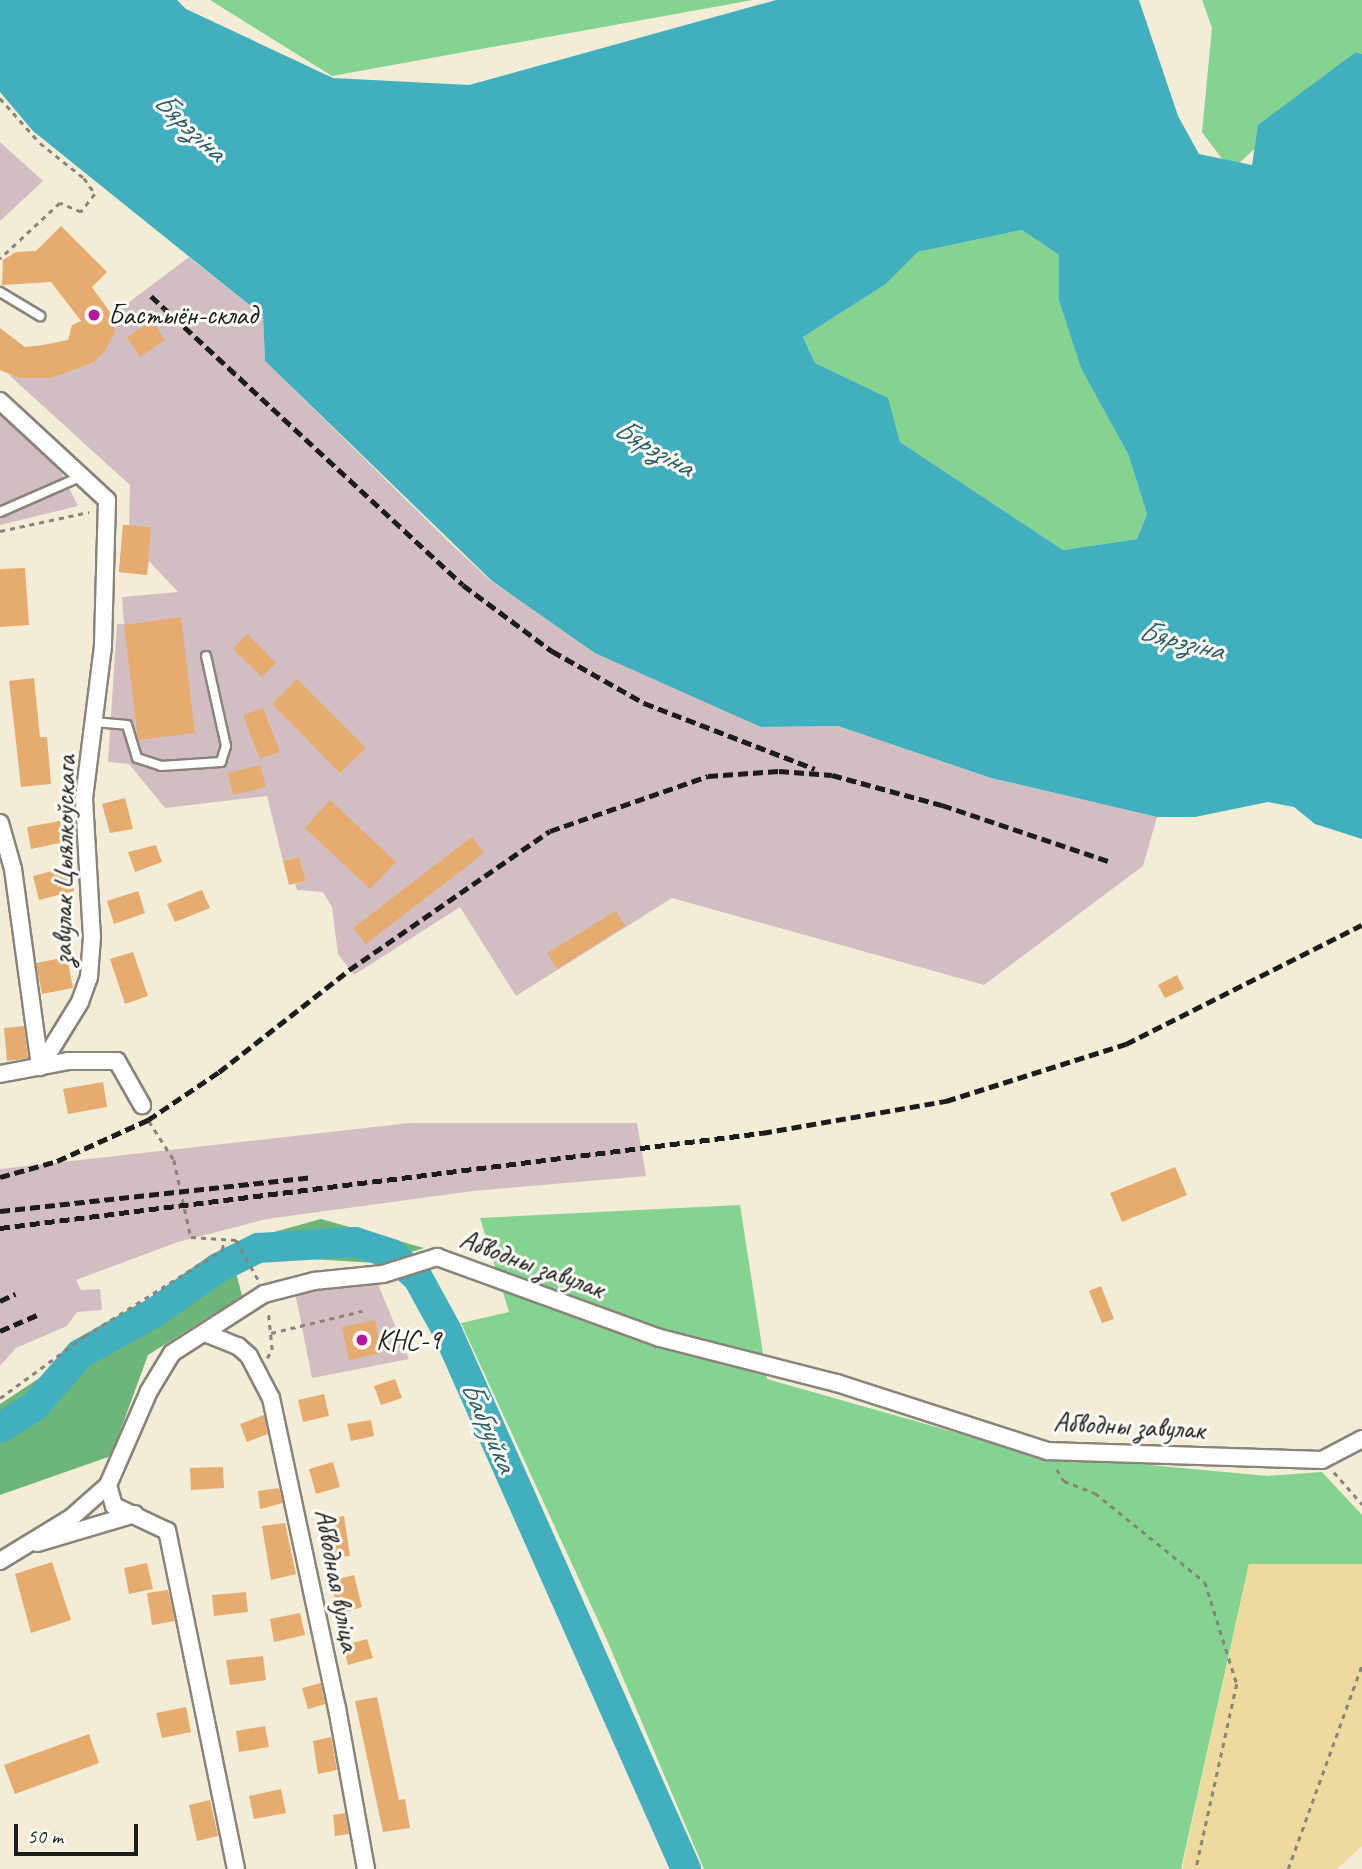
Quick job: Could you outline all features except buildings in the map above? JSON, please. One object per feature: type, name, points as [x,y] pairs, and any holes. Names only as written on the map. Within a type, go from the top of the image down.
[{"type":"street","points":[[0,401],[107,500],[107,510]]},
{"type":"street","name":"завулак Цыялкоўскага","points":[[40,1067],[80,1002],[89,977],[92,937],[84,799],[108,573],[107,510]]},
{"type":"street","name":"завулак Цыялкоўскага","points":[[0,824],[13,869],[40,1067]]},
{"type":"street","points":[[0,1074],[40,1067],[117,1061],[142,1105]]},
{"type":"street","name":"Абводны завулак","points":[[108,1485],[162,1365],[183,1344],[205,1333],[264,1294],[314,1281],[383,1275],[438,1256],[660,1338],[837,1383],[1047,1451],[1322,1460],[1362,1439]]},
{"type":"street","name":"Абводная вуліца","points":[[205,1333],[238,1346],[258,1368],[288,1464],[366,1869]]},
{"type":"street","points":[[0,1561],[31,1544],[108,1485],[114,1506],[167,1531],[236,1869]]},
{"type":"street","points":[[31,1544],[62,1539],[135,1514]]},
{"type":"lane","points":[[0,292],[40,316]]},
{"type":"lane","points":[[0,512],[82,476]]},
{"type":"lane","points":[[94,722],[127,725],[137,758],[161,766],[221,762],[226,746],[206,656]]},
{"type":"path","points":[[0,98],[40,143],[84,178],[95,194],[81,212],[60,203],[0,259]]},
{"type":"path","points":[[0,531],[107,510]]},
{"type":"path","points":[[142,1105],[174,1160],[191,1237],[236,1240],[258,1277]]},
{"type":"path","points":[[0,1398],[85,1336],[222,1250],[224,1241]]},
{"type":"path","points":[[258,1368],[272,1350],[264,1294]]},
{"type":"path","points":[[271,1333],[362,1311]]},
{"type":"path","points":[[1047,1451],[1064,1481],[1095,1493],[1205,1582],[1237,1684],[1196,1869]]},
{"type":"path","points":[[1322,1460],[1362,1504]]},
{"type":"path","points":[[1288,1869],[1362,1665]]},
{"type":"shaded area","points":[[0,142],[43,181],[0,221]]},
{"type":"shaded area","points":[[189,257],[263,316],[265,361],[491,581],[542,615],[760,727],[838,726],[991,778],[1157,817],[1143,866],[984,985],[672,898],[516,996],[460,907],[354,975],[338,954],[332,907],[323,892],[297,890],[295,884],[306,881],[299,857],[283,861],[267,796],[165,808],[129,764],[108,762],[117,624],[124,624],[122,597],[178,592],[149,561],[147,575],[119,572],[123,525],[129,525],[130,485],[9,375],[52,378],[92,363],[111,339],[112,315]]},
{"type":"shaded area","points":[[0,411],[53,456],[78,506],[0,525]]},
{"type":"shaded area","points":[[410,1123],[637,1123],[646,1176],[473,1191],[267,1219],[178,1242],[76,1280],[81,1290],[100,1289],[102,1310],[77,1312],[67,1326],[16,1348],[0,1366],[0,1169]]},
{"type":"shaded area","points":[[377,1282],[409,1359],[312,1378],[295,1292]]},
{"type":"green space","points":[[210,0],[753,0],[332,76]]},
{"type":"green space","points":[[1202,0],[1362,0],[1362,54],[1356,52],[1231,171],[1202,132],[1212,28]]},
{"type":"green space","points":[[1022,230],[1059,255],[1059,301],[1081,367],[1128,454],[1147,514],[1137,539],[1063,550],[900,442],[887,398],[815,363],[803,337],[886,284],[918,252]]},
{"type":"green space","points":[[740,1205],[767,1379],[1031,1454],[1268,1476],[1322,1472],[1362,1515],[1362,1564],[1249,1564],[1181,1869],[704,1869],[607,1640],[461,1323],[509,1312],[480,1218]]},
{"type":"green space","points":[[321,1219],[424,1248],[376,1263],[278,1257],[236,1272],[242,1296],[148,1355],[111,1456],[0,1495],[0,1404],[252,1238]]},
{"type":"sand","points":[[1249,1564],[1362,1564],[1362,1846],[1337,1869],[1182,1869]]},
{"type":"water","name":"Бярэзіна","points":[[0,0],[177,0],[186,9],[333,78],[469,85],[776,0],[1139,0],[1178,116],[1199,154],[1252,165],[1258,125],[1356,52],[1362,54],[1362,839],[1315,824],[1294,807],[1268,802],[1195,817],[1157,817],[991,778],[838,726],[761,727],[595,653],[492,581],[265,361],[263,316],[33,131],[0,92]],"holes":[[[1022,230],[1059,255],[1059,301],[1081,368],[1128,454],[1147,514],[1137,539],[1063,550],[900,442],[888,398],[815,363],[803,337],[886,284],[918,252]]]},
{"type":"waterway","name":"Бабруйка","points":[[0,1428],[34,1407],[80,1354],[155,1312],[218,1268],[258,1248],[355,1242],[392,1254],[418,1278],[447,1331],[686,1869]]},
{"type":"railway","points":[[151,296],[463,585],[552,651],[644,703],[815,769]]},
{"type":"railway","points":[[0,1177],[57,1161],[148,1120],[219,1072],[349,970],[550,831],[708,776],[779,771],[832,775],[942,805],[1111,862]]},
{"type":"railway","points":[[0,1228],[762,1133],[946,1101],[1126,1044],[1362,925]]},
{"type":"railway","points":[[0,1211],[311,1177]]},
{"type":"railway","points":[[0,1301],[15,1294]]},
{"type":"railway","points":[[0,1331],[37,1315]]},
{"type":"place","name":"Бастыён-склад","points":[[94,315]]},
{"type":"place","name":"КНС-9","points":[[362,1340]]}]
